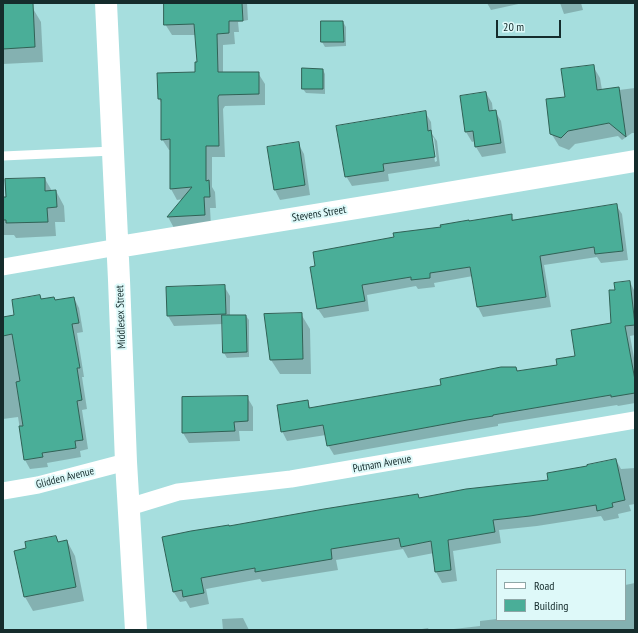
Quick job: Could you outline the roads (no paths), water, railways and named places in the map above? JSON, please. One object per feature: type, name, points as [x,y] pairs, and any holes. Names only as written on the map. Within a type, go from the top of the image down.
[{"type":"main road","name":"Middlesex Street","points":[[106,3],[118,247],[126,462],[136,630]]},
{"type":"main road","name":"Stevens Street","points":[[118,247],[635,161]]},
{"type":"street","name":"Stevens Street","points":[[3,267],[118,247]]},
{"type":"street","name":"Putnam Avenue","points":[[129,507],[178,492],[291,479],[635,420]]},
{"type":"street","name":"Glidden Avenue","points":[[3,491],[38,485],[126,462]]},
{"type":"lane","points":[[3,156],[113,151]]}]
